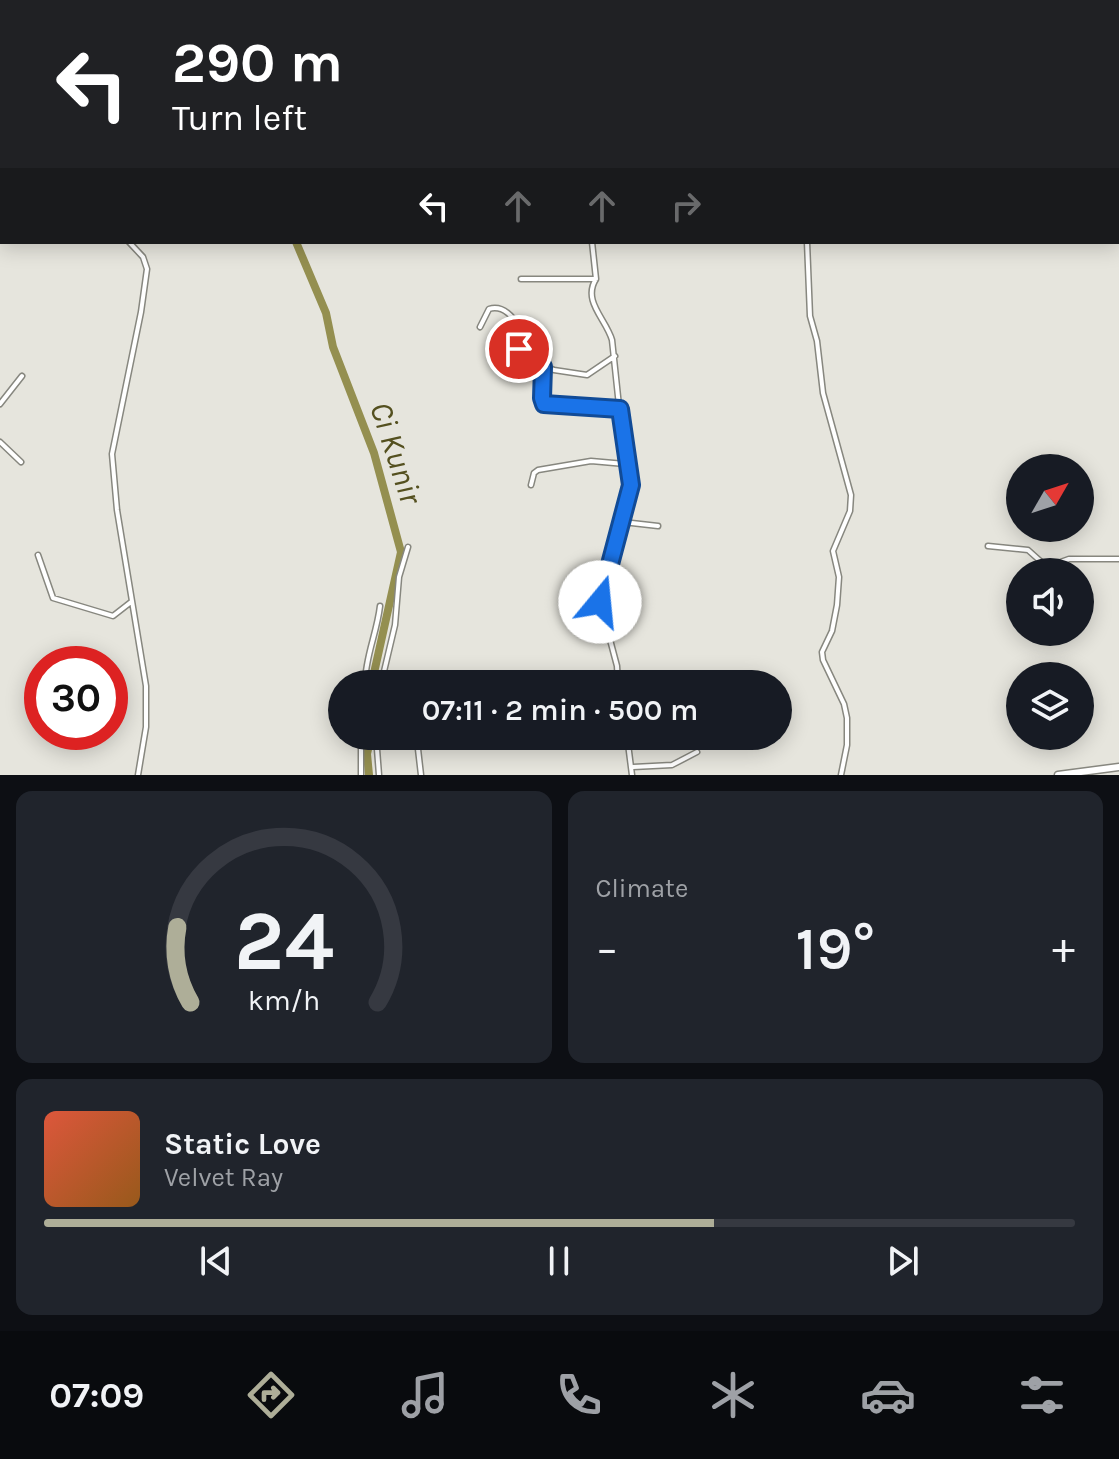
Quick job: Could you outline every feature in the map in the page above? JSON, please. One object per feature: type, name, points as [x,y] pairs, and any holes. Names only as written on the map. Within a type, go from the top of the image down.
[{"type":"main road","points":[[1058,775],[1119,767]]},
{"type":"street","points":[[131,244],[143,257],[147,269],[112,454],[147,703],[138,775]]},
{"type":"street","points":[[592,244],[596,279],[591,287],[592,300],[607,325],[615,356],[631,485],[600,602],[617,670]]},
{"type":"street","points":[[807,244],[810,316],[817,341],[823,393],[851,495],[850,511],[833,551],[839,577],[837,605],[832,631],[822,652],[847,718],[847,745],[841,775]]},
{"type":"street","points":[[521,279],[596,279]]},
{"type":"street","points":[[480,327],[489,309],[499,307],[524,332],[519,354],[543,367],[587,375],[615,356]]},
{"type":"street","points":[[543,367],[544,404],[620,409]]},
{"type":"street","points":[[0,404],[22,376]]},
{"type":"street","points":[[0,442],[21,462]]},
{"type":"street","points":[[531,485],[538,470],[591,461],[626,464]]},
{"type":"street","points":[[623,522],[658,526]]},
{"type":"street","points":[[988,546],[1028,550],[1047,567],[1069,559],[1119,559]]},
{"type":"street","points":[[384,670],[395,625],[399,577],[408,547]]},
{"type":"street","points":[[38,555],[53,598],[113,616],[131,602]]},
{"type":"street","points":[[366,670],[380,606]]},
{"type":"street","points":[[361,750],[361,775]]},
{"type":"street","points":[[377,750],[379,775]]},
{"type":"street","points":[[418,750],[421,775]]},
{"type":"street","points":[[630,750],[632,775]]},
{"type":"street","points":[[633,767],[672,765],[697,752]]},
{"type":"waterway","name":"Ci Kunir","points":[[297,244],[326,313],[333,347],[374,453],[401,552],[375,670]]},
{"type":"waterway","name":"Ci Kunir","points":[[368,750],[369,775]]},
{"type":"route","points":[[519,349],[519,354],[543,367],[544,404],[620,409],[630,495],[600,602]]}]
